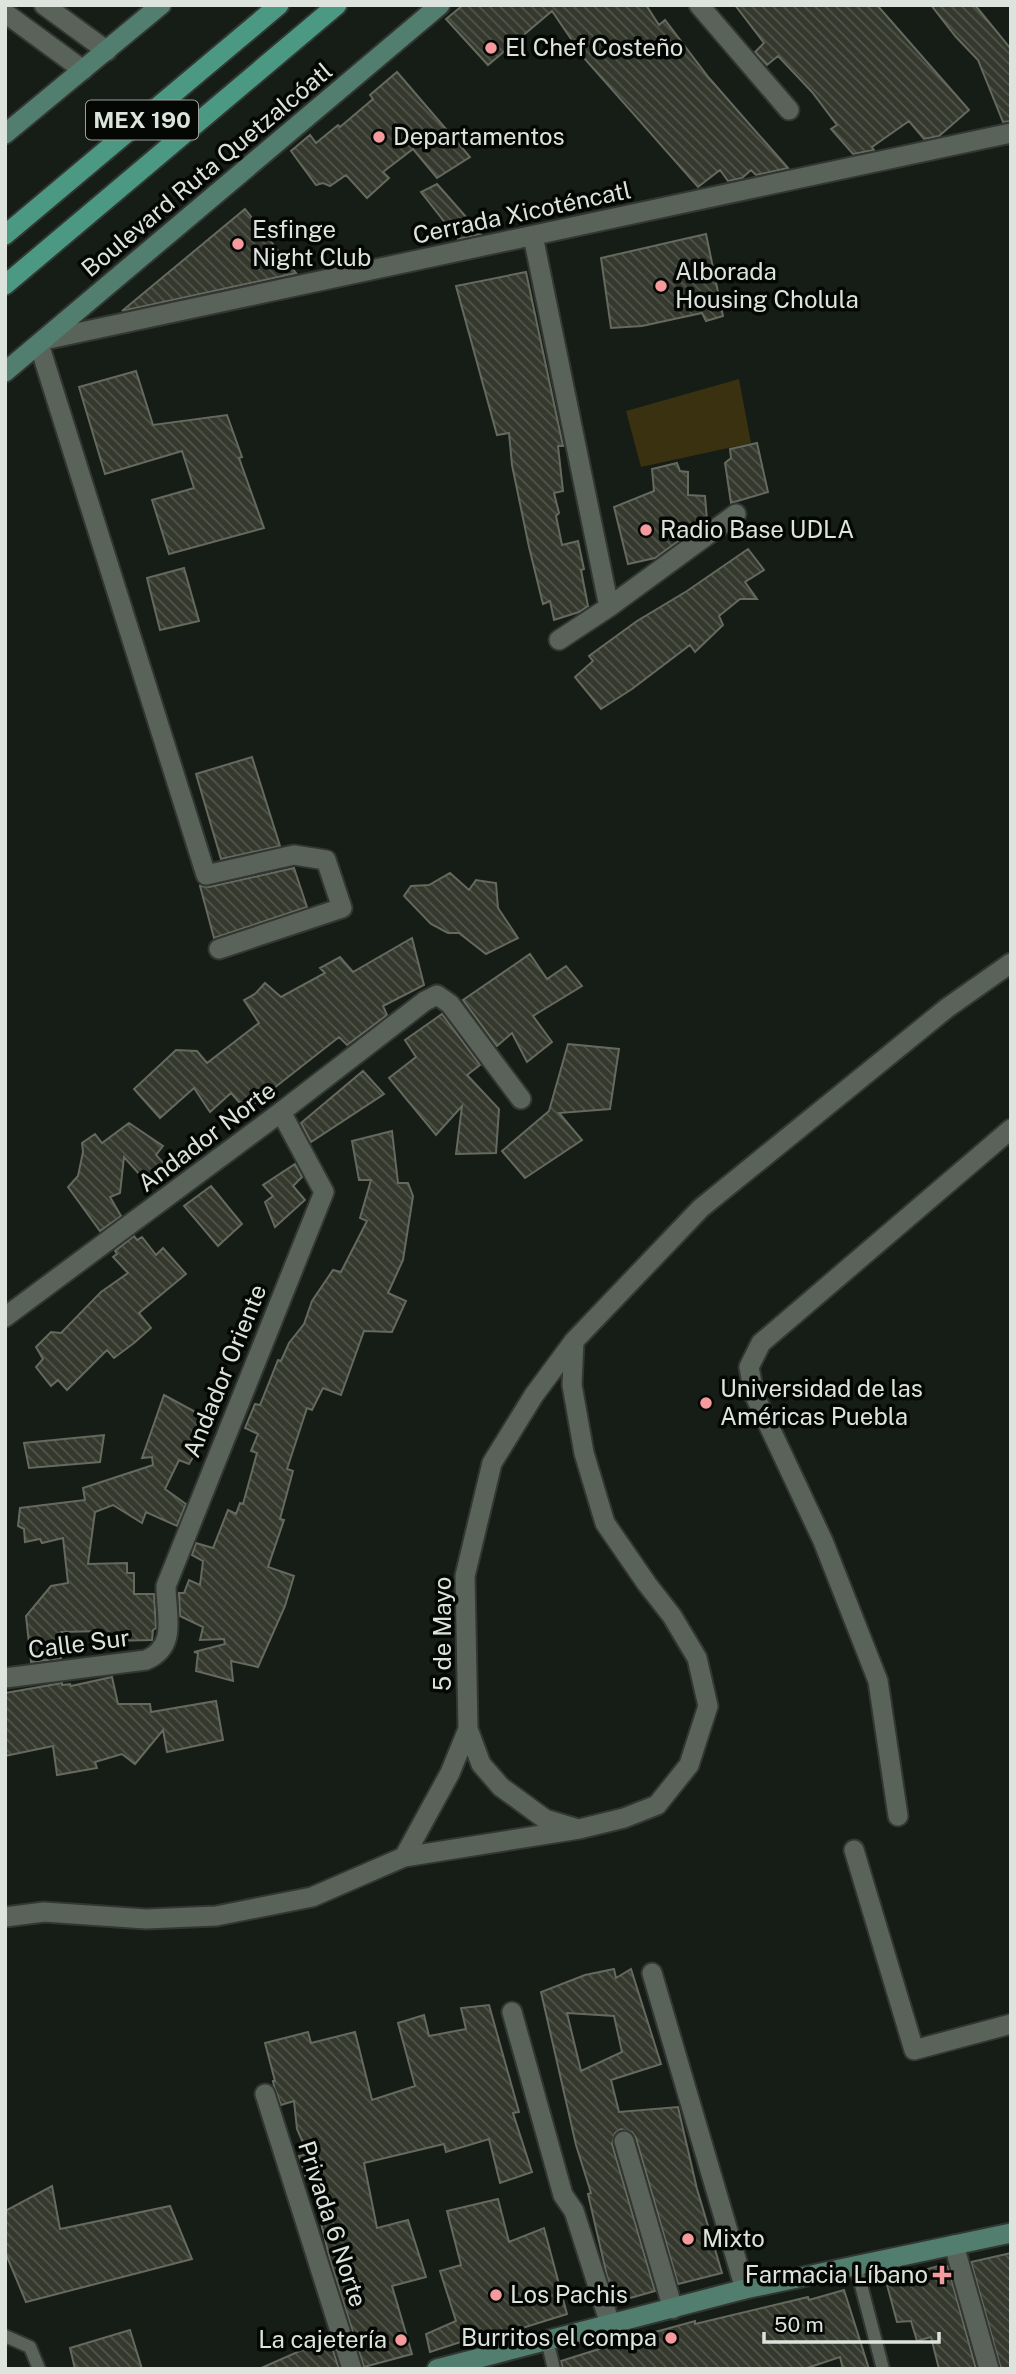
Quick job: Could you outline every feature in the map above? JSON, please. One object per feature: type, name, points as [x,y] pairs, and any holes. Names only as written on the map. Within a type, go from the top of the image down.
[{"type":"main road","points":[[5,134],[161,5]]},
{"type":"main road","name":"MEX 190","points":[[5,235],[279,5]]},
{"type":"main road","name":"MEX 190","points":[[5,285],[338,5]]},
{"type":"main road","name":"Boulevard Ruta Quetzalcóatl","points":[[5,372],[440,5]]},
{"type":"main road","points":[[437,2369],[745,2289],[1011,2233]]},
{"type":"street","points":[[44,5],[107,51]]},
{"type":"street","points":[[699,5],[789,110]]},
{"type":"street","points":[[5,13],[83,71]]},
{"type":"street","name":"Cerrada Xicoténcatl","points":[[42,342],[1011,133]]},
{"type":"street","points":[[533,236],[609,607]]},
{"type":"street","points":[[42,342],[206,875],[294,856],[326,860],[342,908],[219,948]]},
{"type":"street","points":[[559,640],[609,607],[736,514]]},
{"type":"street","name":"5 de Mayo","points":[[404,1857],[450,1773],[468,1728],[465,1576],[492,1463],[534,1395],[574,1341],[701,1208],[947,1008],[1011,963]]},
{"type":"street","name":"Andador Norte","points":[[5,1317],[437,995],[450,1004],[521,1099]]},
{"type":"street","name":"Andador Oriente","points":[[159,1655],[169,1640],[166,1586],[324,1192],[281,1112]]},
{"type":"street","points":[[898,1816],[878,1681],[823,1541],[754,1394],[749,1367],[761,1343],[1011,1129]]},
{"type":"street","points":[[5,1917],[44,1912],[146,1919],[216,1916],[312,1897],[404,1857],[579,1829],[624,1818],[657,1805],[689,1765],[708,1706],[697,1658],[672,1616],[606,1523],[583,1453],[572,1385],[574,1341]]},
{"type":"street","name":"Calle Sur","points":[[5,1678],[146,1660],[159,1655]]},
{"type":"street","points":[[468,1728],[481,1764],[501,1787],[545,1819],[579,1829]]},
{"type":"street","points":[[854,1850],[914,2050],[1011,2024]]},
{"type":"street","points":[[652,1973],[745,2289]]},
{"type":"street","points":[[512,2012],[563,2195],[575,2211],[610,2324]]},
{"type":"street","name":"Privada 6 Norte","points":[[265,2094],[352,2369]]},
{"type":"street","points":[[624,2141],[673,2309]]},
{"type":"street","points":[[954,2245],[989,2369]]},
{"type":"lane","points":[[856,2266],[883,2369]]},
{"type":"lane","points":[[5,2336],[30,2347],[39,2369]]},
{"type":"lane","points":[[547,2340],[554,2369]]},
{"type":"shaded area","points":[[739,379],[751,443],[641,467],[626,411]]},
{"type":"building","points":[[463,5],[646,5],[659,25],[665,20],[709,78],[788,168],[756,175],[751,170],[742,178],[728,181],[720,170],[698,187],[584,58],[552,11],[488,65],[446,19]]},
{"type":"building","points":[[735,5],[877,5],[969,110],[939,136],[924,139],[909,121],[872,147],[874,150],[853,154],[831,129],[837,125],[812,92],[778,56],[767,65],[755,52],[764,43]]},
{"type":"building","points":[[931,5],[975,5],[1011,49],[1011,121],[1003,122],[978,60]]},
{"type":"building","points":[[397,72],[470,157],[437,178],[413,149],[383,172],[389,178],[367,198],[346,175],[330,186],[323,183],[316,185],[291,151],[310,135],[316,143],[338,125],[340,127],[373,99],[370,95]]},
{"type":"building","points":[[437,184],[481,234],[458,239],[421,192]]},
{"type":"building","name":"Esfinge Night Club","points":[[245,209],[296,273],[122,311]]},
{"type":"building","name":"Alborada Housing Cholula","points":[[706,234],[723,316],[706,321],[702,313],[642,326],[611,328],[601,258]]},
{"type":"building","points":[[526,272],[563,446],[558,446],[563,491],[554,493],[559,513],[556,516],[562,545],[578,541],[588,606],[579,612],[554,620],[550,601],[543,604],[529,547],[512,465],[509,433],[497,435],[456,286]]},
{"type":"building","points":[[136,371],[153,425],[227,415],[264,528],[169,554],[152,500],[194,488],[182,451],[105,474],[79,387]]},
{"type":"building","points":[[757,443],[768,492],[731,503],[725,463],[731,458],[730,449]]},
{"type":"building","points":[[677,463],[680,471],[688,472],[688,495],[705,496],[707,520],[655,558],[628,564],[614,507],[654,491],[652,469]]},
{"type":"building","points":[[748,549],[764,570],[745,582],[757,599],[740,599],[719,616],[723,625],[695,652],[690,645],[601,709],[575,677],[593,661],[589,656],[637,621]]},
{"type":"building","points":[[184,568],[199,621],[160,630],[147,578]]},
{"type":"building","points":[[252,757],[280,846],[221,859],[196,774]]},
{"type":"building","points":[[294,868],[307,907],[214,938],[200,886],[209,887]]},
{"type":"building","points":[[450,873],[469,890],[476,880],[496,883],[498,908],[518,938],[486,954],[459,933],[448,933],[431,924],[404,896],[411,886],[429,885]]},
{"type":"building","points":[[412,938],[424,985],[383,1006],[387,1015],[347,1045],[339,1037],[246,1110],[231,1093],[210,1112],[194,1088],[160,1118],[134,1089],[176,1050],[197,1051],[207,1063],[259,1023],[244,1000],[255,994],[265,983],[281,997],[325,973],[320,968],[340,957],[353,972]]},
{"type":"building","points":[[530,954],[547,979],[566,966],[582,986],[533,1016],[552,1042],[527,1062],[512,1033],[497,1046],[463,1000]]},
{"type":"building","points":[[442,1014],[480,1065],[467,1075],[499,1109],[496,1153],[456,1154],[462,1106],[436,1135],[389,1078],[416,1057],[405,1040]]},
{"type":"building","points":[[568,1044],[619,1049],[610,1109],[559,1113],[582,1140],[525,1178],[502,1151],[549,1111]]},
{"type":"building","points":[[363,1071],[384,1094],[311,1142],[301,1123]]},
{"type":"building","points":[[129,1123],[163,1146],[156,1155],[170,1170],[149,1185],[124,1157],[120,1193],[110,1197],[121,1216],[100,1231],[68,1187],[78,1176],[82,1143],[95,1134],[102,1143]]},
{"type":"building","points":[[392,1131],[398,1183],[408,1183],[413,1196],[403,1260],[388,1293],[406,1301],[392,1332],[364,1331],[341,1395],[323,1388],[312,1410],[307,1408],[287,1469],[293,1471],[280,1519],[284,1520],[268,1567],[294,1576],[285,1606],[258,1667],[231,1661],[233,1681],[196,1671],[198,1653],[194,1652],[225,1644],[224,1639],[200,1640],[203,1627],[180,1616],[179,1593],[184,1593],[189,1580],[200,1585],[203,1561],[192,1555],[196,1543],[213,1548],[228,1510],[236,1514],[240,1503],[243,1504],[257,1453],[251,1451],[258,1434],[245,1428],[255,1404],[260,1405],[278,1360],[281,1361],[289,1343],[304,1324],[312,1301],[333,1270],[341,1272],[367,1221],[360,1218],[371,1180],[359,1180],[352,1141]]},
{"type":"building","points":[[295,1164],[302,1177],[293,1186],[305,1200],[275,1227],[265,1202],[273,1196],[263,1185]]},
{"type":"building","points":[[211,1186],[242,1224],[218,1246],[184,1206]]},
{"type":"building","points":[[134,1236],[137,1240],[142,1237],[156,1255],[163,1248],[186,1274],[139,1313],[151,1328],[134,1343],[114,1358],[107,1350],[67,1390],[58,1380],[51,1386],[36,1367],[43,1359],[36,1347],[51,1332],[61,1333],[101,1292],[128,1273],[113,1257],[117,1254],[115,1251]]},
{"type":"building","points":[[164,1395],[201,1415],[190,1443],[199,1447],[189,1464],[179,1460],[165,1489],[186,1504],[177,1526],[146,1512],[142,1523],[113,1505],[95,1512],[88,1564],[127,1563],[127,1573],[134,1573],[134,1594],[154,1594],[156,1628],[153,1630],[152,1640],[109,1641],[109,1635],[102,1635],[102,1631],[61,1632],[61,1658],[31,1662],[26,1616],[51,1586],[68,1583],[63,1538],[42,1543],[40,1539],[25,1542],[24,1529],[18,1526],[20,1508],[85,1500],[83,1488],[153,1465],[152,1457],[142,1458]]},
{"type":"building","points":[[104,1435],[100,1462],[29,1468],[24,1443]]},
{"type":"building","points":[[112,1677],[118,1704],[150,1704],[151,1712],[216,1701],[223,1740],[167,1752],[163,1730],[135,1764],[122,1754],[95,1762],[97,1768],[57,1775],[53,1746],[5,1756],[5,1693],[62,1683],[71,1686]]},
{"type":"building","points":[[614,1969],[616,1978],[631,1969],[661,2064],[611,2080],[619,2112],[678,2107],[697,2189],[722,2273],[678,2284],[636,2138],[632,2132],[621,2129],[615,2133],[612,2144],[655,2291],[616,2302],[607,2276],[588,2194],[591,2193],[576,2145],[541,1992],[585,1975]],"holes":[[[567,2013],[614,2016],[622,2052],[581,2071]]]},
{"type":"building","points":[[489,2005],[519,2112],[513,2113],[532,2172],[500,2183],[489,2139],[446,2152],[444,2144],[364,2163],[377,2228],[408,2220],[426,2277],[392,2286],[412,2354],[364,2367],[330,2260],[313,2176],[306,2178],[299,2156],[308,2154],[297,2129],[294,2101],[281,2105],[265,2043],[308,2032],[311,2043],[355,2032],[372,2100],[415,2086],[398,2023],[424,2015],[429,2036],[466,2029],[461,2008]]},
{"type":"building","points":[[52,2186],[60,2229],[170,2206],[192,2259],[26,2302],[5,2252],[5,2211]]},
{"type":"building","points":[[498,2199],[509,2242],[544,2228],[567,2314],[481,2341],[479,2336],[430,2352],[426,2334],[456,2321],[440,2271],[461,2265],[447,2211]]},
{"type":"building","points":[[1011,2253],[1011,2369],[1001,2369],[971,2262]]},
{"type":"building","points":[[945,2264],[976,2369],[939,2369],[931,2337],[917,2341],[911,2321],[897,2322],[886,2281]]},
{"type":"building","points":[[844,2290],[869,2369],[843,2369],[840,2357],[804,2369],[563,2369],[561,2361],[644,2335],[695,2321],[695,2324]]},
{"type":"building","points":[[130,2330],[142,2369],[75,2369],[70,2348]]},
{"type":"building","points":[[329,2338],[339,2369],[259,2369]]},
{"type":"place","name":"El Chef Costeño","points":[[491,48]]},
{"type":"place","name":"Departamentos","points":[[379,137]]},
{"type":"place","name":"Esfinge Night Club","points":[[238,244]]},
{"type":"place","name":"Alborada Housing Cholula","points":[[661,286]]},
{"type":"place","name":"Radio Base UDLA","points":[[646,530]]},
{"type":"place","name":"Universidad de las Américas Puebla","points":[[706,1403]]},
{"type":"place","name":"Mixto","points":[[688,2239]]},
{"type":"place","name":"Farmacia Líbano","points":[[942,2275]]},
{"type":"place","name":"Los Pachis","points":[[496,2295]]},
{"type":"place","name":"Burritos el compa","points":[[671,2338]]},
{"type":"place","name":"La cajetería","points":[[401,2340]]}]
